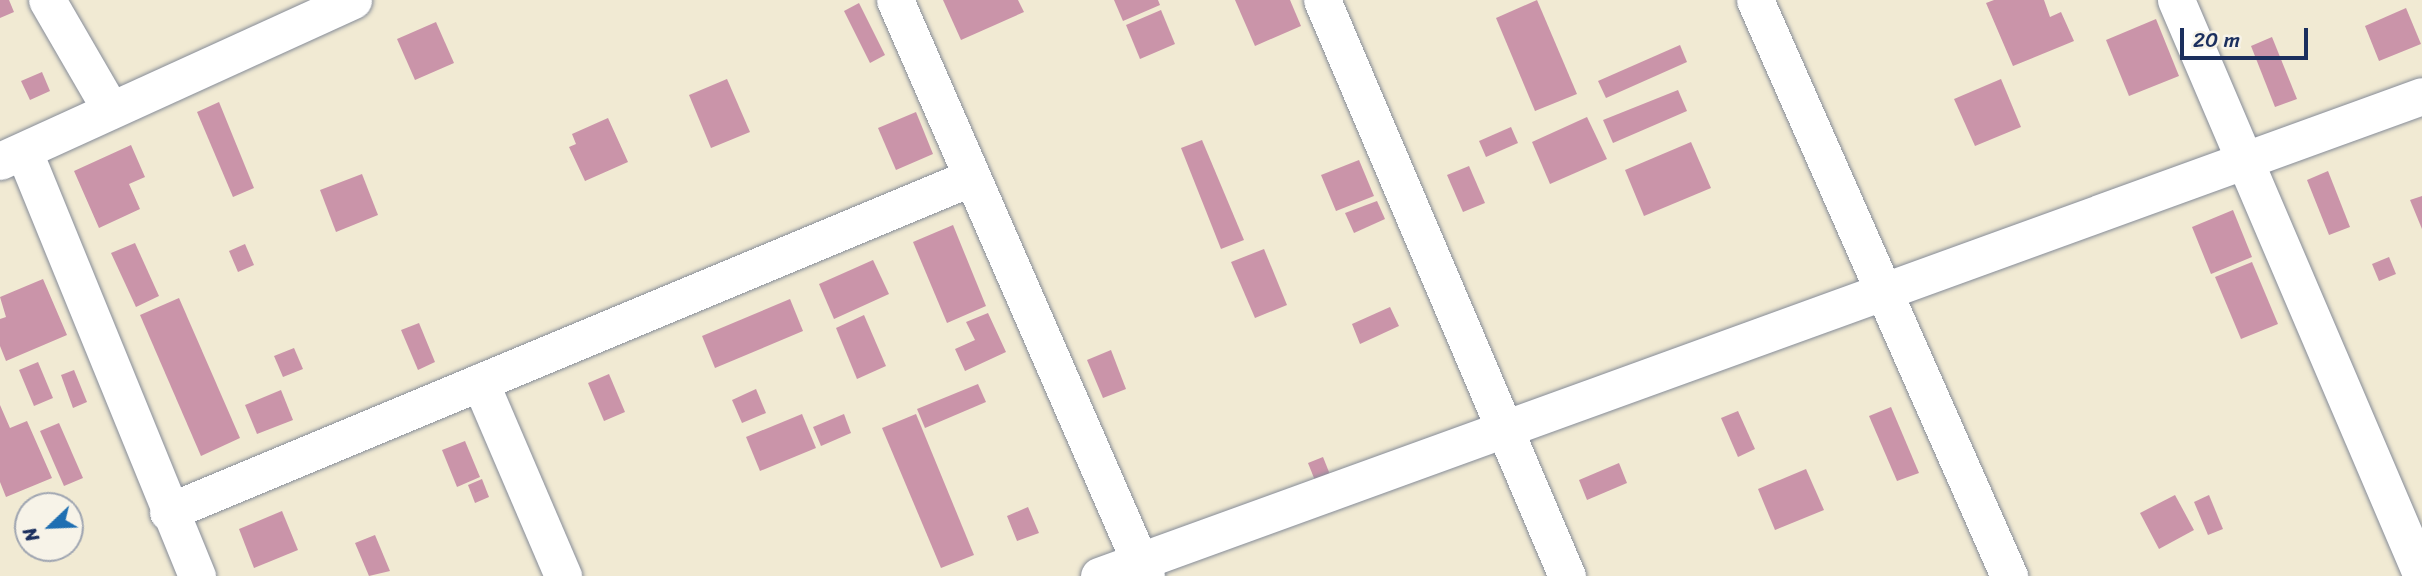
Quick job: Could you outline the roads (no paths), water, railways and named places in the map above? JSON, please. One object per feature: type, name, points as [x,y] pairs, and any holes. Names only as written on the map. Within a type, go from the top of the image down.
[{"type":"street","points":[[47,0],[109,107]]},
{"type":"street","points":[[197,576],[12,156],[109,107],[353,0]]},
{"type":"street","points":[[895,0],[1143,568]]},
{"type":"street","points":[[1322,0],[1567,576]]},
{"type":"street","points":[[1755,0],[2009,576]]},
{"type":"street","points":[[2176,0],[2422,576]]},
{"type":"street","points":[[1099,576],[1143,568],[1506,431],[2422,96]]},
{"type":"street","points":[[168,512],[972,177]]},
{"type":"street","points":[[480,382],[563,576]]}]
